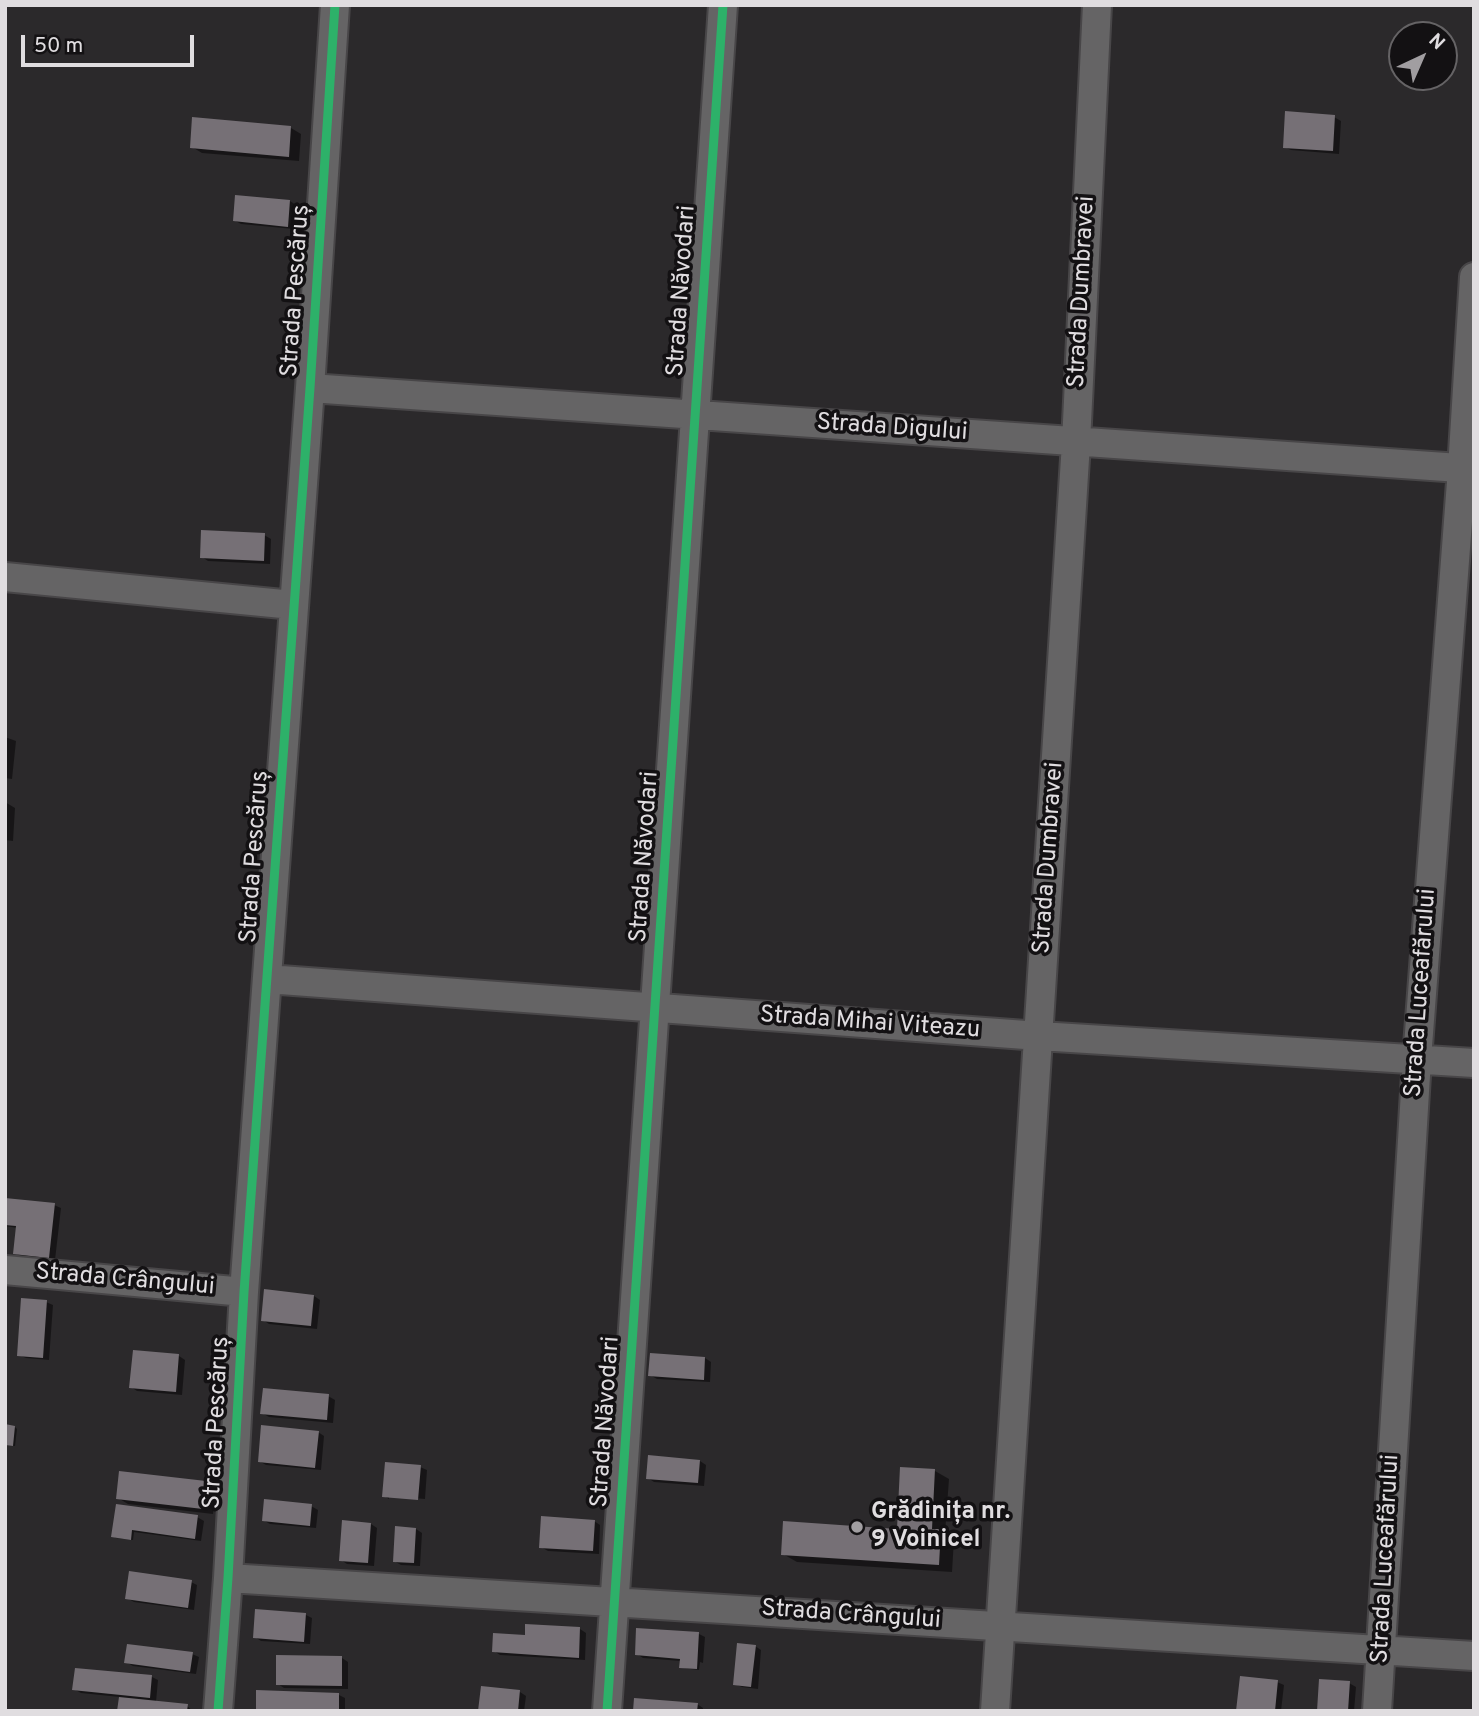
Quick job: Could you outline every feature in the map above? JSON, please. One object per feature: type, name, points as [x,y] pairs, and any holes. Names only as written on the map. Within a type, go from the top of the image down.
[{"type":"street","name":"Strada Pescăruș","points":[[218,1711],[244,1292],[335,5]]},
{"type":"street","name":"Strada Năvodari","points":[[607,1711],[723,5]]},
{"type":"street","name":"Strada Dumbravei","points":[[995,1711],[1076,443],[1097,5]]},
{"type":"street","name":"Strada Luceafărului","points":[[1377,1711],[1417,1059],[1468,469],[1474,276]]},
{"type":"street","name":"Strada Digului","points":[[310,388],[1468,469]]},
{"type":"street","points":[[5,577],[293,605]]},
{"type":"street","name":"Strada Mihai Viteazu","points":[[267,979],[1039,1036],[1474,1063]]},
{"type":"street","name":"Strada Crângului","points":[[5,1270],[244,1292]]},
{"type":"street","name":"Strada Crângului","points":[[228,1578],[1474,1656]]},
{"type":"building","points":[[1285,111],[1335,115],[1333,151],[1283,148]]},
{"type":"building","points":[[192,117],[291,126],[289,157],[190,148]]},
{"type":"building","points":[[235,195],[290,200],[288,227],[233,221]]},
{"type":"building","points":[[201,530],[265,533],[264,561],[200,558]]},
{"type":"building","points":[[5,1198],[55,1203],[49,1258],[13,1254],[16,1226],[5,1225]]},
{"type":"building","points":[[264,1289],[314,1295],[311,1326],[261,1321]]},
{"type":"building","points":[[21,1298],[47,1300],[43,1358],[17,1356]]},
{"type":"building","points":[[133,1350],[179,1354],[176,1392],[129,1388]]},
{"type":"building","points":[[650,1353],[705,1357],[704,1380],[648,1376]]},
{"type":"building","points":[[263,1388],[329,1394],[327,1420],[260,1414]]},
{"type":"building","points":[[5,1424],[15,1426],[13,1446],[5,1445]]},
{"type":"building","points":[[261,1425],[319,1431],[315,1468],[258,1462]]},
{"type":"building","points":[[648,1455],[700,1460],[698,1483],[646,1479]]},
{"type":"building","points":[[385,1462],[421,1465],[418,1500],[382,1497]]},
{"type":"building","points":[[900,1467],[935,1469],[932,1529],[941,1529],[939,1565],[781,1555],[783,1521],[897,1529]]},
{"type":"building","points":[[119,1471],[206,1481],[203,1509],[116,1499]]},
{"type":"building","points":[[264,1499],[312,1504],[310,1526],[262,1521]]},
{"type":"building","points":[[116,1504],[198,1515],[195,1539],[132,1530],[131,1540],[111,1537]]},
{"type":"building","points":[[541,1516],[595,1520],[593,1551],[539,1548]]},
{"type":"building","points":[[342,1520],[371,1523],[368,1563],[339,1561]]},
{"type":"building","points":[[395,1526],[416,1528],[414,1563],[393,1562]]},
{"type":"building","points":[[129,1571],[192,1580],[188,1608],[125,1599]]},
{"type":"building","points":[[255,1609],[306,1613],[304,1642],[253,1638]]},
{"type":"building","points":[[525,1624],[580,1627],[579,1658],[492,1652],[493,1633],[525,1635]]},
{"type":"building","points":[[636,1628],[699,1632],[697,1669],[679,1668],[680,1659],[635,1655]]},
{"type":"building","points":[[737,1643],[756,1645],[751,1687],[733,1685]]},
{"type":"building","points":[[127,1644],[193,1652],[190,1672],[124,1663]]},
{"type":"building","points":[[276,1655],[342,1656],[342,1686],[276,1685]]},
{"type":"building","points":[[75,1668],[152,1675],[150,1698],[72,1690]]},
{"type":"building","points":[[1240,1676],[1278,1680],[1275,1711],[1236,1711]]},
{"type":"building","points":[[1319,1679],[1350,1681],[1348,1711],[1317,1711]]},
{"type":"building","points":[[481,1686],[520,1690],[518,1711],[478,1711]]},
{"type":"building","points":[[256,1690],[339,1693],[339,1711],[256,1710]]},
{"type":"building","points":[[119,1697],[188,1704],[187,1711],[117,1711]]},
{"type":"building","points":[[634,1698],[698,1703],[697,1711],[633,1711]]},
{"type":"cycle path","points":[[218,1711],[244,1292],[335,5]]},
{"type":"cycle path","points":[[607,1711],[723,5]]},
{"type":"place","name":"Grădinița nr. 9 Voinicel","points":[[857,1527]]}]
